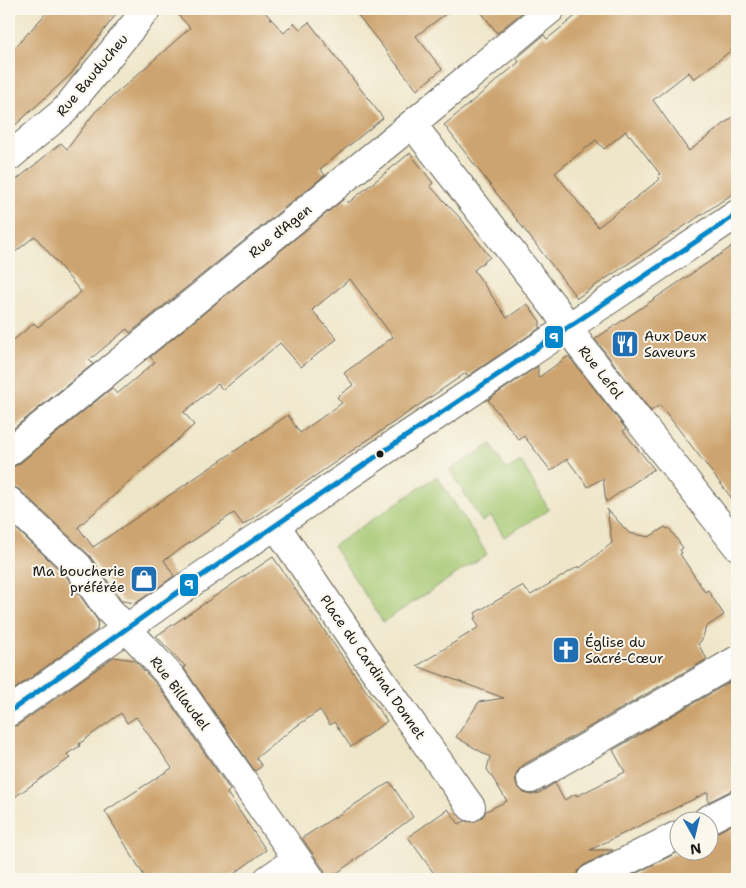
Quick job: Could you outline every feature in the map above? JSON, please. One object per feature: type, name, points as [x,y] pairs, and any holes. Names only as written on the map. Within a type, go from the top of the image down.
[{"type":"street","name":"Rue Bauducheu","points":[[9,157],[64,111],[148,9]]},
{"type":"street","name":"Rue d'Agen","points":[[9,452],[551,9]]},
{"type":"street","name":"Rue Lefol","points":[[412,124],[549,301],[582,348],[737,544]]},
{"type":"street","points":[[9,712],[127,628],[390,447],[737,214]]},
{"type":"street","name":"Rue Billaudel","points":[[9,502],[78,566],[108,609],[172,678],[304,869]]},
{"type":"street","name":"Place du Cardinal Donnet","points":[[276,526],[362,653],[471,807]]},
{"type":"street","points":[[531,779],[737,660]]},
{"type":"street","points":[[718,814],[737,805]]},
{"type":"street","points":[[590,879],[668,840]]},
{"type":"street","points":[[268,879],[304,869]]},
{"type":"green space","points":[[491,444],[506,470],[521,461],[549,510],[504,537],[491,516],[482,522],[450,470]]},
{"type":"green space","points":[[437,476],[487,554],[383,622],[333,546]]},
{"type":"building","points":[[50,9],[120,9],[71,74],[9,131],[9,54]]},
{"type":"building","points":[[173,9],[262,9],[284,33],[294,23],[300,29],[309,22],[383,118],[320,169],[325,175],[130,333],[127,329],[89,360],[93,364],[9,432],[9,344],[34,323],[38,327],[81,292],[35,236],[9,257],[9,186],[61,143],[67,149],[95,112],[190,28]]},
{"type":"building","points":[[353,9],[452,9],[416,36],[442,69],[417,90]]},
{"type":"building","points":[[479,9],[521,9],[524,11],[497,33]]},
{"type":"building","points":[[584,9],[737,9],[737,46],[694,79],[689,72],[653,100],[689,151],[737,114],[737,191],[577,298],[444,125],[519,62],[517,58],[544,35],[547,39]],"holes":[[[626,131],[660,174],[658,176],[660,179],[598,227],[555,173],[596,140],[604,149]]]},
{"type":"building","points":[[410,153],[433,183],[430,186],[461,219],[490,257],[474,270],[507,318],[527,304],[540,321],[540,328],[468,376],[466,373],[243,525],[234,513],[164,560],[174,576],[136,603],[122,601],[89,555],[20,490],[9,486],[9,467],[19,464],[112,388],[117,394],[155,362],[150,357],[344,199],[348,203]],"holes":[[[350,279],[393,337],[344,373],[353,385],[337,397],[342,403],[300,433],[288,415],[93,547],[78,527],[194,425],[184,412],[218,384],[223,390],[280,343],[301,367],[337,339],[312,310]]]},
{"type":"building","points":[[737,243],[737,505],[660,405],[651,411],[595,339]]},
{"type":"building","points":[[569,357],[626,429],[623,431],[654,469],[606,502],[603,478],[588,487],[567,459],[551,471],[524,436],[519,440],[488,400],[538,366],[538,378]]},
{"type":"building","points":[[607,509],[629,533],[649,537],[665,527],[669,528],[683,548],[680,550],[682,553],[680,554],[705,592],[708,590],[724,615],[706,627],[702,640],[698,644],[707,659],[523,765],[517,772],[515,779],[517,786],[524,793],[531,795],[539,793],[555,783],[564,800],[576,794],[577,796],[625,772],[613,750],[737,678],[737,789],[708,802],[708,792],[590,850],[613,850],[584,865],[578,871],[576,879],[438,879],[408,837],[448,809],[459,824],[465,821],[473,822],[480,819],[486,811],[507,801],[487,769],[490,757],[456,737],[479,702],[504,698],[417,666],[479,627],[474,618],[477,617],[475,613],[522,586],[531,595],[579,566],[580,568],[612,543]]},
{"type":"building","points":[[9,522],[66,576],[98,621],[97,630],[9,693]]},
{"type":"building","points":[[273,557],[387,721],[351,747],[334,722],[330,725],[320,710],[256,758],[262,766],[255,771],[183,667],[186,667],[156,636]]},
{"type":"building","points":[[114,657],[134,660],[160,688],[230,790],[227,793],[266,850],[227,879],[146,879],[105,811],[172,768],[136,717],[127,723],[121,713],[67,754],[70,758],[9,801],[9,727],[18,725]]},
{"type":"building","points":[[390,782],[413,817],[329,879],[326,879],[324,870],[302,838]]},
{"type":"building","points":[[737,822],[737,879],[625,879],[668,857],[668,860],[718,860],[718,832]]},
{"type":"transit line","name":"9","points":[[9,712],[181,590],[390,447],[737,214]]},
{"type":"place","name":"Aux Deux Saveurs","points":[[625,344]]},
{"type":"place","name":"Ma boucherie préférée","points":[[144,579]]},
{"type":"place","name":"Église du Sacré-Cœur","points":[[566,650]]}]
